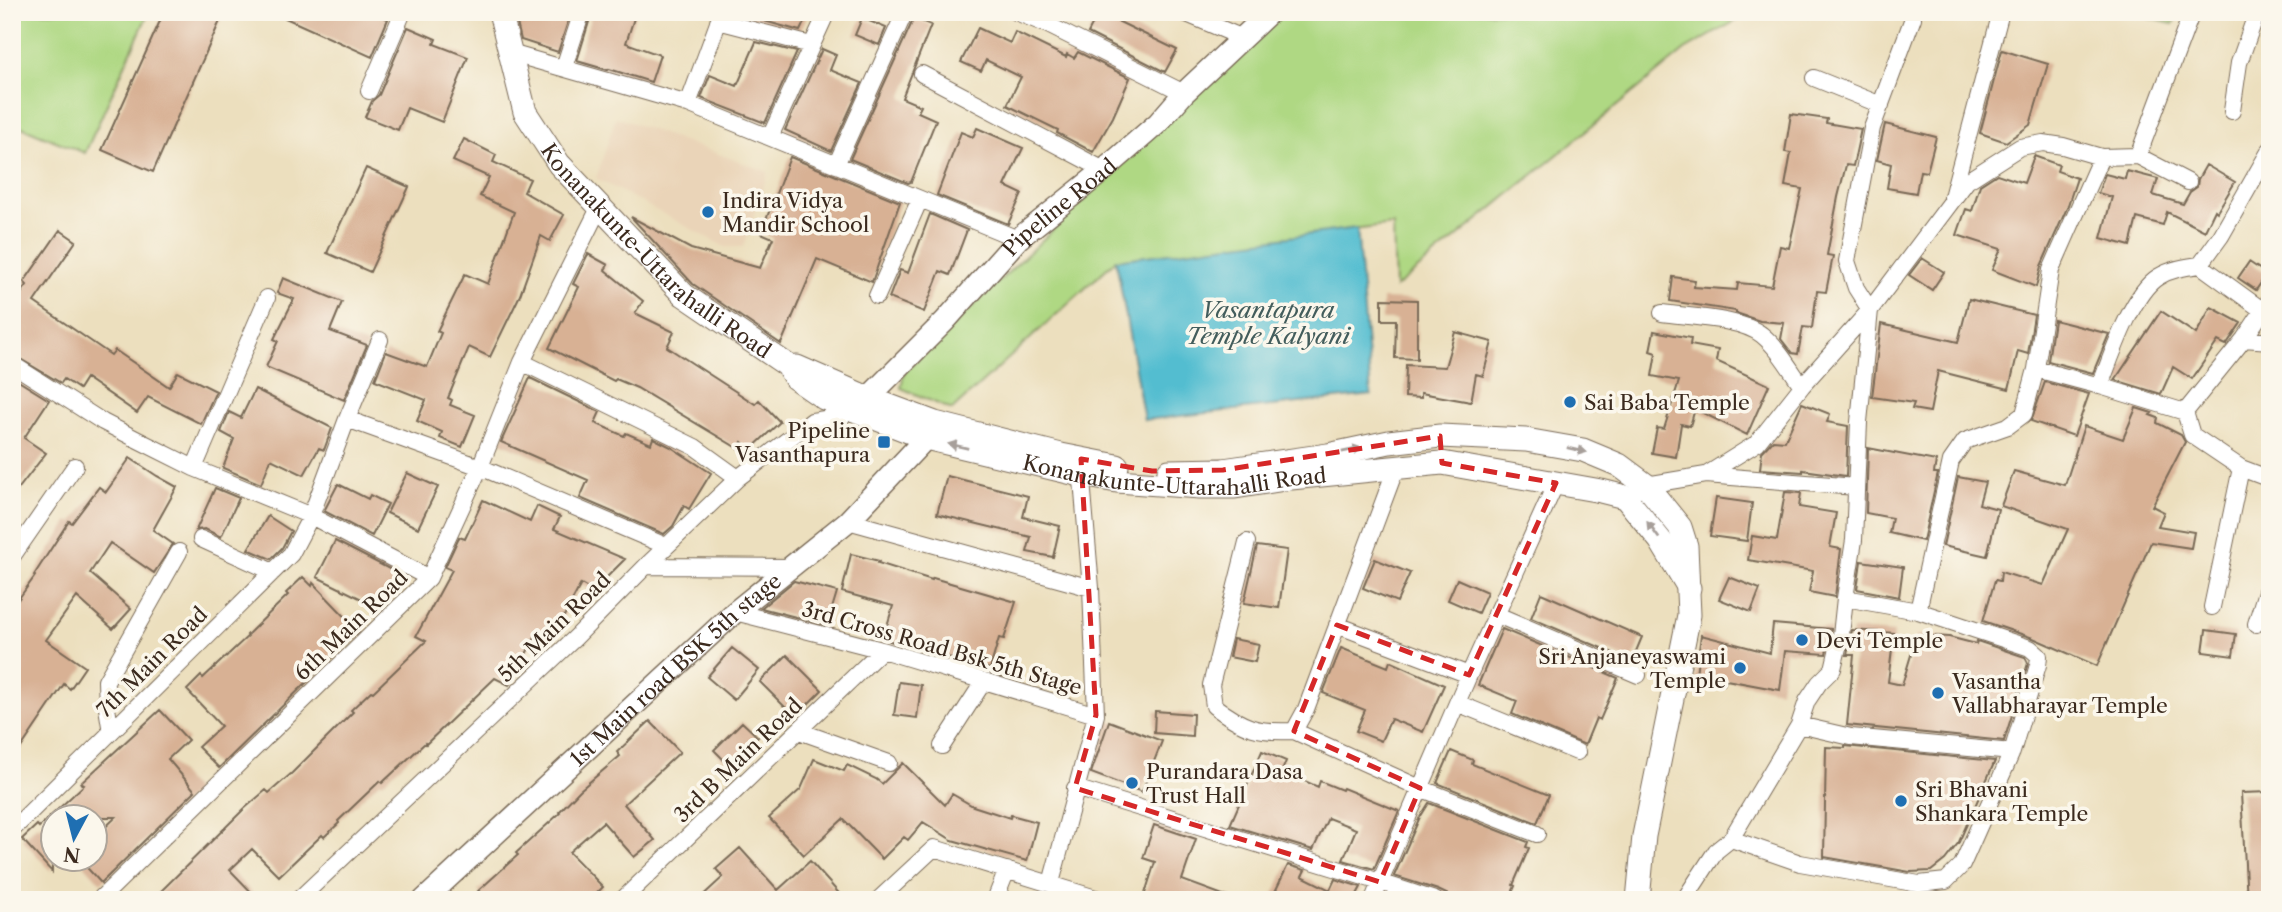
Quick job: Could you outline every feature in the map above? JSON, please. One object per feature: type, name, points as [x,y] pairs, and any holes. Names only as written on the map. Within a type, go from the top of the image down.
[{"type":"main road","name":"Konanakunte-Uttarahalli Road","points":[[500,12],[525,112],[559,164],[684,295],[787,365],[800,368],[862,404],[930,430],[1081,467],[1117,481],[1235,487],[1291,478],[1442,463],[1625,497]]},
{"type":"main road","points":[[1081,467],[1219,471],[1440,436],[1526,440],[1583,450],[1619,465],[1646,485],[1680,527],[1686,546],[1689,615],[1644,836],[1637,899]]},
{"type":"main road","points":[[1440,436],[1442,463]]},
{"type":"main road","points":[[1625,497],[1660,540],[1689,588]]},
{"type":"street","points":[[369,91],[403,12]]},
{"type":"street","points":[[564,67],[582,12]]},
{"type":"street","points":[[770,137],[827,12]]},
{"type":"street","points":[[836,164],[905,12]]},
{"type":"street","points":[[1016,12],[1047,19],[1184,93]]},
{"type":"street","points":[[1182,12],[1243,38]]},
{"type":"street","points":[[1950,202],[2001,12]]},
{"type":"street","points":[[2138,156],[2192,12]]},
{"type":"street","points":[[2232,111],[2239,63],[2257,12]]},
{"type":"street","name":"Pipeline Road","points":[[862,404],[945,321],[1018,239],[1104,170],[1158,122],[1184,93],[1267,13]]},
{"type":"street","points":[[688,104],[720,17],[811,45]]},
{"type":"street","points":[[1684,900],[1716,851],[1731,839],[1799,725],[1807,701],[1833,669],[1841,635],[1854,540],[1859,422],[1870,310],[1856,288],[1847,261],[1872,128],[1913,18]]},
{"type":"street","points":[[510,52],[688,104],[1018,239]]},
{"type":"street","points":[[922,74],[1104,170]]},
{"type":"street","points":[[1814,78],[1881,105]]},
{"type":"street","points":[[1706,475],[1757,443],[1802,386],[1870,310],[1967,181],[2020,147],[2043,143],[2101,157],[2138,156],[2188,182]]},
{"type":"street","points":[[2200,265],[2221,236],[2270,150]]},
{"type":"street","points":[[1918,611],[1951,461],[1965,441],[2008,426],[2024,414],[2036,369],[2051,270],[2101,157]]},
{"type":"street","points":[[877,296],[920,199]]},
{"type":"street","name":"6th Main Road","points":[[99,900],[429,578],[480,467],[522,362],[600,206]]},
{"type":"street","points":[[2100,386],[2117,341],[2137,301],[2156,278],[2173,269],[2200,265],[2266,305],[2244,339],[2185,412]]},
{"type":"street","points":[[194,468],[267,298]]},
{"type":"street","points":[[1662,313],[1740,325],[1760,333],[1778,352],[1802,386]]},
{"type":"street","points":[[2244,339],[2270,341]]},
{"type":"street","name":"7th Main Road","points":[[12,830],[291,554],[312,516],[347,419],[380,340]]},
{"type":"street","points":[[522,362],[695,447],[738,478]]},
{"type":"street","points":[[12,364],[103,422],[194,468],[312,516],[429,578]]},
{"type":"street","points":[[2036,369],[2185,412]]},
{"type":"street","name":"5th Main Road","points":[[298,900],[576,638],[666,546],[738,478],[812,421],[838,418],[862,404]]},
{"type":"street","points":[[2185,412],[2192,435],[2241,468],[2270,479]]},
{"type":"street","points":[[347,419],[480,467],[666,546]]},
{"type":"street","name":"1st Main road BSK 5th stage","points":[[424,900],[735,612],[848,521],[930,430]]},
{"type":"street","points":[[12,557],[75,466]]},
{"type":"street","points":[[1051,883],[1096,715],[1091,588],[1081,467]]},
{"type":"street","points":[[1294,731],[1306,709],[1396,468]]},
{"type":"street","points":[[2212,607],[2241,468]]},
{"type":"street","points":[[1625,497],[1646,485],[1706,475],[1856,487]]},
{"type":"street","points":[[1373,900],[1495,614],[1556,483]]},
{"type":"street","points":[[848,521],[1091,588]]},
{"type":"street","points":[[201,539],[274,572]]},
{"type":"street","points":[[1247,542],[1211,685],[1214,706],[1237,723],[1270,733],[1294,731],[1420,788],[1537,834]]},
{"type":"street","points":[[111,732],[106,681],[178,552]]},
{"type":"street","points":[[646,566],[790,567]]},
{"type":"street","points":[[2256,624],[2270,579]]},
{"type":"street","points":[[1731,839],[1800,863],[1919,884],[1946,881],[1962,865],[2012,752],[2039,656],[2029,648],[1918,611],[1844,598]]},
{"type":"street","name":"3rd Cross Road Bsk 5th Stage","points":[[735,612],[882,650],[1096,715]]},
{"type":"street","points":[[1495,614],[1639,675]]},
{"type":"street","points":[[1337,625],[1469,675]]},
{"type":"street","name":"3rd B Main Road","points":[[622,900],[882,650]]},
{"type":"street","points":[[942,746],[984,681]]},
{"type":"street","points":[[1457,703],[1577,752]]},
{"type":"street","points":[[1799,725],[1851,737],[2012,752]]},
{"type":"street","points":[[799,730],[889,763]]},
{"type":"street","points":[[1075,788],[1435,900]]},
{"type":"street","points":[[878,900],[934,848],[1102,900]]},
{"type":"street","points":[[995,900],[1007,870]]},
{"type":"highlighted area","points":[[1440,436],[1442,463],[1556,483],[1469,675],[1337,625],[1294,731],[1420,788],[1380,882],[1075,788],[1096,715],[1081,459],[1152,471],[1223,470]]},
{"type":"shaded area","name":"Indira Vidya Mandir School","points":[[616,117],[768,172],[743,247],[725,247],[596,178]]},
{"type":"green space","points":[[12,12],[149,12],[85,153],[12,123]]},
{"type":"green space","points":[[1281,12],[1751,12],[1685,50],[1395,288],[1393,225],[1116,260],[952,410],[901,388],[904,372]]},
{"type":"green space","points":[[2124,12],[2178,12],[2173,24]]},
{"type":"water","name":"Vasantapura Temple Kalyani","points":[[1357,228],[1371,395],[1144,420],[1116,260]]},
{"type":"building","points":[[164,12],[224,12],[153,172],[102,150]]},
{"type":"building","points":[[272,12],[371,12],[388,19],[372,57]]},
{"type":"building","points":[[521,12],[571,12],[558,52],[521,40],[517,23]]},
{"type":"building","points":[[592,12],[636,12],[626,43],[660,55],[651,82],[577,61]]},
{"type":"building","points":[[732,12],[809,12],[800,31]]},
{"type":"building","points":[[1099,12],[1177,50],[1165,72],[1088,33]]},
{"type":"building","points":[[862,18],[886,28],[879,45],[855,35]]},
{"type":"building","points":[[914,18],[931,25],[902,98],[921,106],[918,112],[936,120],[911,182],[908,183],[850,159]]},
{"type":"building","points":[[408,27],[436,39],[434,44],[468,57],[442,122],[407,108],[398,130],[365,117],[372,101],[379,95]]},
{"type":"building","points":[[978,28],[1010,43],[1015,32],[1066,57],[1067,54],[1074,58],[1078,52],[1130,78],[1113,117],[1093,152],[1057,133],[1058,130],[1007,105],[1021,77],[986,60],[981,71],[961,62]]},
{"type":"building","points":[[756,42],[797,52],[765,123],[701,98],[710,75],[737,86]]},
{"type":"building","points":[[822,49],[836,55],[830,70],[862,83],[831,151],[785,130]]},
{"type":"building","points":[[2002,50],[2048,64],[2030,125],[2006,142],[1980,133]]},
{"type":"building","points":[[1791,114],[1827,119],[1826,123],[1861,129],[1853,166],[1846,165],[1838,197],[1827,255],[1833,256],[1826,292],[1817,291],[1812,328],[1803,327],[1798,354],[1792,353],[1781,339],[1784,323],[1760,321],[1736,311],[1670,301],[1673,277],[1695,280],[1694,287],[1737,290],[1738,283],[1772,286],[1780,246],[1789,248],[1802,189],[1785,186],[1791,153],[1785,152]]},
{"type":"building","points":[[1885,124],[1936,137],[1927,172],[1920,171],[1916,193],[1887,188],[1891,164],[1877,160]]},
{"type":"building","points":[[977,128],[1023,148],[1005,186],[1022,194],[1008,224],[937,195],[961,132],[973,137]]},
{"type":"building","points":[[464,139],[496,155],[493,162],[530,179],[524,192],[564,215],[550,241],[541,236],[520,295],[490,357],[469,347],[448,398],[452,400],[450,405],[475,415],[462,447],[440,438],[442,432],[417,421],[426,400],[375,380],[386,352],[427,367],[441,333],[437,331],[465,274],[488,284],[514,212],[480,196],[489,177],[453,161]]},
{"type":"building","points":[[2034,156],[2059,165],[2057,171],[2077,178],[2067,208],[2041,266],[2036,287],[1992,270],[2001,249],[1957,235],[1966,209],[1972,211],[1980,185],[1997,174],[2024,183]]},
{"type":"building","points":[[790,157],[900,202],[872,282],[817,259],[781,344],[693,284],[631,217],[691,249],[760,268],[773,238],[761,233]]},
{"type":"building","points":[[2206,165],[2235,182],[2217,212],[2215,210],[2205,231],[2167,212],[2163,225],[2137,218],[2130,246],[2101,238],[2112,197],[2098,193],[2105,174],[2125,179],[2127,171],[2158,179],[2153,195],[2183,204],[2190,192],[2197,187],[2198,179]]},
{"type":"building","points":[[366,168],[409,187],[370,272],[327,253]]},
{"type":"building","points":[[930,214],[967,230],[950,275],[940,271],[924,312],[889,298],[900,270],[908,273]]},
{"type":"building","points":[[60,230],[76,241],[34,302],[111,355],[115,350],[169,387],[178,372],[216,391],[201,424],[148,397],[137,413],[86,378],[79,389],[64,379],[61,383],[12,354],[12,306],[27,285],[24,282]]},
{"type":"building","points":[[588,254],[608,265],[605,270],[643,301],[635,313],[674,332],[667,347],[755,404],[759,400],[780,422],[750,450],[742,442],[739,449],[637,388],[616,379],[614,381],[549,348],[579,287],[573,284]]},
{"type":"building","points":[[1922,258],[1944,272],[1932,290],[1909,275]]},
{"type":"building","points":[[2249,262],[2267,274],[2256,290],[2238,278]]},
{"type":"building","points":[[283,278],[342,302],[330,331],[367,345],[344,400],[266,367],[278,341],[274,339],[294,299],[277,293]]},
{"type":"building","points":[[1382,299],[1417,300],[1417,359],[1395,358],[1396,320],[1382,320]]},
{"type":"building","points":[[1969,299],[2034,315],[2028,354],[2018,351],[2009,389],[1938,371],[1930,412],[1912,409],[1914,403],[1872,397],[1881,324],[1958,342]]},
{"type":"building","points":[[2211,307],[2241,323],[2226,345],[2218,341],[2192,379],[2173,367],[2161,394],[2115,380],[2161,311],[2196,334]]},
{"type":"building","points":[[2054,320],[2109,334],[2093,373],[2048,361]]},
{"type":"building","points":[[1654,331],[1691,338],[1690,345],[1718,350],[1716,361],[1769,385],[1747,435],[1695,409],[1690,426],[1681,424],[1676,457],[1652,453],[1657,428],[1664,429],[1679,381],[1652,376],[1656,353],[1650,351]]},
{"type":"building","points":[[1455,332],[1492,342],[1483,376],[1476,374],[1471,402],[1421,393],[1421,398],[1405,397],[1406,365],[1445,367]]},
{"type":"building","points":[[12,377],[49,400],[24,438],[46,453],[12,497]]},
{"type":"building","points":[[530,378],[600,412],[595,423],[651,444],[653,438],[711,473],[689,509],[684,506],[673,526],[664,534],[580,498],[588,480],[501,442]]},
{"type":"building","points":[[2045,382],[2089,394],[2074,436],[2031,421]]},
{"type":"building","points":[[255,389],[332,428],[324,450],[319,448],[304,475],[271,459],[261,484],[223,468],[234,439],[221,432],[229,412],[241,418]]},
{"type":"building","points":[[1802,403],[1830,414],[1827,422],[1848,426],[1846,476],[1803,470],[1760,469],[1762,452],[1773,440],[1785,441]]},
{"type":"building","points":[[2136,408],[2152,413],[2150,415],[2158,418],[2157,423],[2181,435],[2185,442],[2152,506],[2164,512],[2158,526],[2194,532],[2191,548],[2151,542],[2097,666],[2033,638],[1983,621],[1995,580],[2000,581],[2001,572],[2043,585],[2068,529],[2001,506],[2014,471],[2065,485],[2084,426],[2123,439]]},
{"type":"building","points":[[1868,448],[1936,461],[1934,473],[1938,473],[1923,541],[1889,533],[1892,518],[1866,513]]},
{"type":"building","points":[[130,458],[177,487],[153,530],[173,544],[154,573],[110,543],[90,573],[131,609],[113,629],[77,597],[46,640],[85,667],[70,689],[64,684],[12,761],[12,608],[69,521],[72,523],[99,487],[106,492]]},
{"type":"building","points":[[407,473],[438,487],[418,528],[387,513]]},
{"type":"building","points":[[947,476],[1028,496],[1023,517],[1060,526],[1053,557],[1027,552],[1031,537],[937,514]]},
{"type":"building","points":[[1958,477],[1985,482],[1979,504],[1998,509],[1987,556],[1943,546]]},
{"type":"building","points":[[338,484],[368,499],[370,495],[388,504],[372,536],[324,511]]},
{"type":"building","points":[[215,488],[239,498],[221,537],[205,529],[196,530]]},
{"type":"building","points":[[1785,492],[1801,493],[1799,507],[1836,513],[1830,547],[1841,549],[1835,597],[1809,592],[1813,571],[1748,560],[1752,536],[1777,540]]},
{"type":"building","points":[[1716,498],[1752,503],[1747,541],[1710,536]]},
{"type":"building","points":[[483,500],[530,522],[537,506],[560,517],[554,529],[625,559],[593,591],[581,584],[552,639],[538,632],[509,685],[495,678],[279,876],[252,849],[230,870],[259,900],[152,900],[244,809],[266,790],[269,793],[292,773],[353,712],[351,710],[426,641],[416,636],[452,570],[445,567],[459,537],[465,539]]},
{"type":"building","points":[[268,516],[291,531],[282,548],[271,559],[248,549]]},
{"type":"building","points":[[335,541],[403,576],[390,601],[382,609],[317,577]]},
{"type":"building","points":[[1257,546],[1287,550],[1279,608],[1244,603]]},
{"type":"building","points":[[851,554],[932,580],[933,578],[1016,602],[1004,639],[999,638],[990,669],[883,639],[893,606],[842,592]]},
{"type":"building","points":[[1375,559],[1410,573],[1397,602],[1363,588]]},
{"type":"building","points":[[1861,561],[1903,567],[1899,597],[1857,589]]},
{"type":"building","points":[[303,577],[312,586],[313,583],[359,631],[219,768],[198,747],[221,726],[187,690],[248,636]]},
{"type":"building","points":[[1729,577],[1760,589],[1751,612],[1719,599]]},
{"type":"building","points":[[1457,579],[1487,592],[1478,613],[1448,600]]},
{"type":"building","points":[[794,581],[837,592],[827,625],[761,608]]},
{"type":"building","points":[[1541,593],[1642,637],[1632,661],[1531,618]]},
{"type":"building","name":"Sri Anjaneyaswami Temple","points":[[1773,624],[1831,629],[1826,654],[1785,651],[1780,690],[1726,680],[1724,685],[1695,682],[1701,635],[1770,653]]},
{"type":"building","points":[[1502,629],[1618,678],[1600,720],[1596,718],[1585,745],[1512,714],[1517,701],[1478,685]]},
{"type":"building","name":"Vasantha Vallabharayar Temple","points":[[1852,630],[1894,633],[1888,682],[1902,685],[1917,635],[1949,637],[1976,644],[1977,641],[2025,657],[2028,663],[2004,741],[1847,725],[1854,655],[1847,655]]},
{"type":"building","points":[[2206,630],[2236,634],[2233,656],[2203,652]]},
{"type":"building","points":[[1233,639],[1259,644],[1255,662],[1229,657]]},
{"type":"building","points":[[732,648],[759,670],[734,700],[707,677]]},
{"type":"building","points":[[1341,648],[1388,667],[1390,661],[1444,685],[1423,732],[1391,719],[1381,741],[1356,731],[1365,710],[1323,693]]},
{"type":"building","points":[[787,655],[822,690],[795,717],[760,682]]},
{"type":"building","points":[[899,682],[921,685],[917,718],[894,715]]},
{"type":"building","points":[[160,710],[188,740],[168,759],[195,791],[101,883],[93,874],[108,874],[108,825],[116,817],[108,817],[108,804],[64,804],[84,785],[81,783]]},
{"type":"building","points":[[1155,711],[1193,714],[1192,736],[1154,733]]},
{"type":"building","points":[[650,721],[680,752],[624,804],[655,840],[634,857],[603,822],[569,852],[603,887],[590,900],[486,900],[478,891],[518,855],[516,853],[560,813],[580,790],[620,756],[617,752]]},
{"type":"building","points":[[1109,721],[1162,741],[1142,792],[1091,773]]},
{"type":"building","points":[[742,722],[758,737],[729,765],[714,750]]},
{"type":"building","name":"Sri Bhavani Shankara Temple","points":[[1845,746],[1995,761],[1959,842],[1945,860],[1931,871],[1910,872],[1824,857],[1826,747]]},
{"type":"building","points":[[1262,751],[1286,761],[1282,771],[1318,787],[1320,781],[1399,811],[1374,869],[1343,860],[1356,829],[1328,818],[1313,850],[1230,825]]},
{"type":"building","points":[[1451,751],[1473,760],[1472,764],[1549,795],[1537,823],[1437,783]]},
{"type":"building","points":[[814,759],[844,771],[847,765],[882,784],[903,763],[945,805],[952,794],[973,806],[1010,818],[1011,815],[1037,822],[1027,861],[952,840],[923,822],[908,840],[904,837],[882,859],[843,819],[804,855],[769,818],[801,789]]},
{"type":"building","points":[[2270,792],[2270,900],[2247,900],[2241,793]]},
{"type":"building","points":[[1429,803],[1528,842],[1526,847],[1529,848],[1509,900],[1459,900],[1438,890],[1394,876]]},
{"type":"building","points":[[1154,825],[1196,839],[1182,880],[1231,900],[1143,900],[1155,862],[1143,858]]},
{"type":"building","points":[[38,826],[38,857],[22,839]]},
{"type":"building","points":[[740,848],[778,890],[810,861],[845,900],[698,900],[723,877],[716,869]]},
{"type":"building","points":[[1288,865],[1305,870],[1302,876],[1330,890],[1335,879],[1361,887],[1354,900],[1271,900]]},
{"type":"place","name":"Indira Vidya Mandir School","points":[[708,212]]},
{"type":"place","name":"Sai Baba Temple","points":[[1570,402]]},
{"type":"place","name":"Pipeline Vasanthapura","points":[[884,442]]},
{"type":"place","name":"Devi Temple","points":[[1802,640]]},
{"type":"place","name":"Sri Anjaneyaswami Temple","points":[[1740,668]]},
{"type":"place","name":"Vasantha Vallabharayar Temple","points":[[1938,693]]},
{"type":"place","name":"Purandara Dasa Trust Hall","points":[[1132,783]]},
{"type":"place","name":"Sri Bhavani Shankara Temple","points":[[1901,801]]}]
